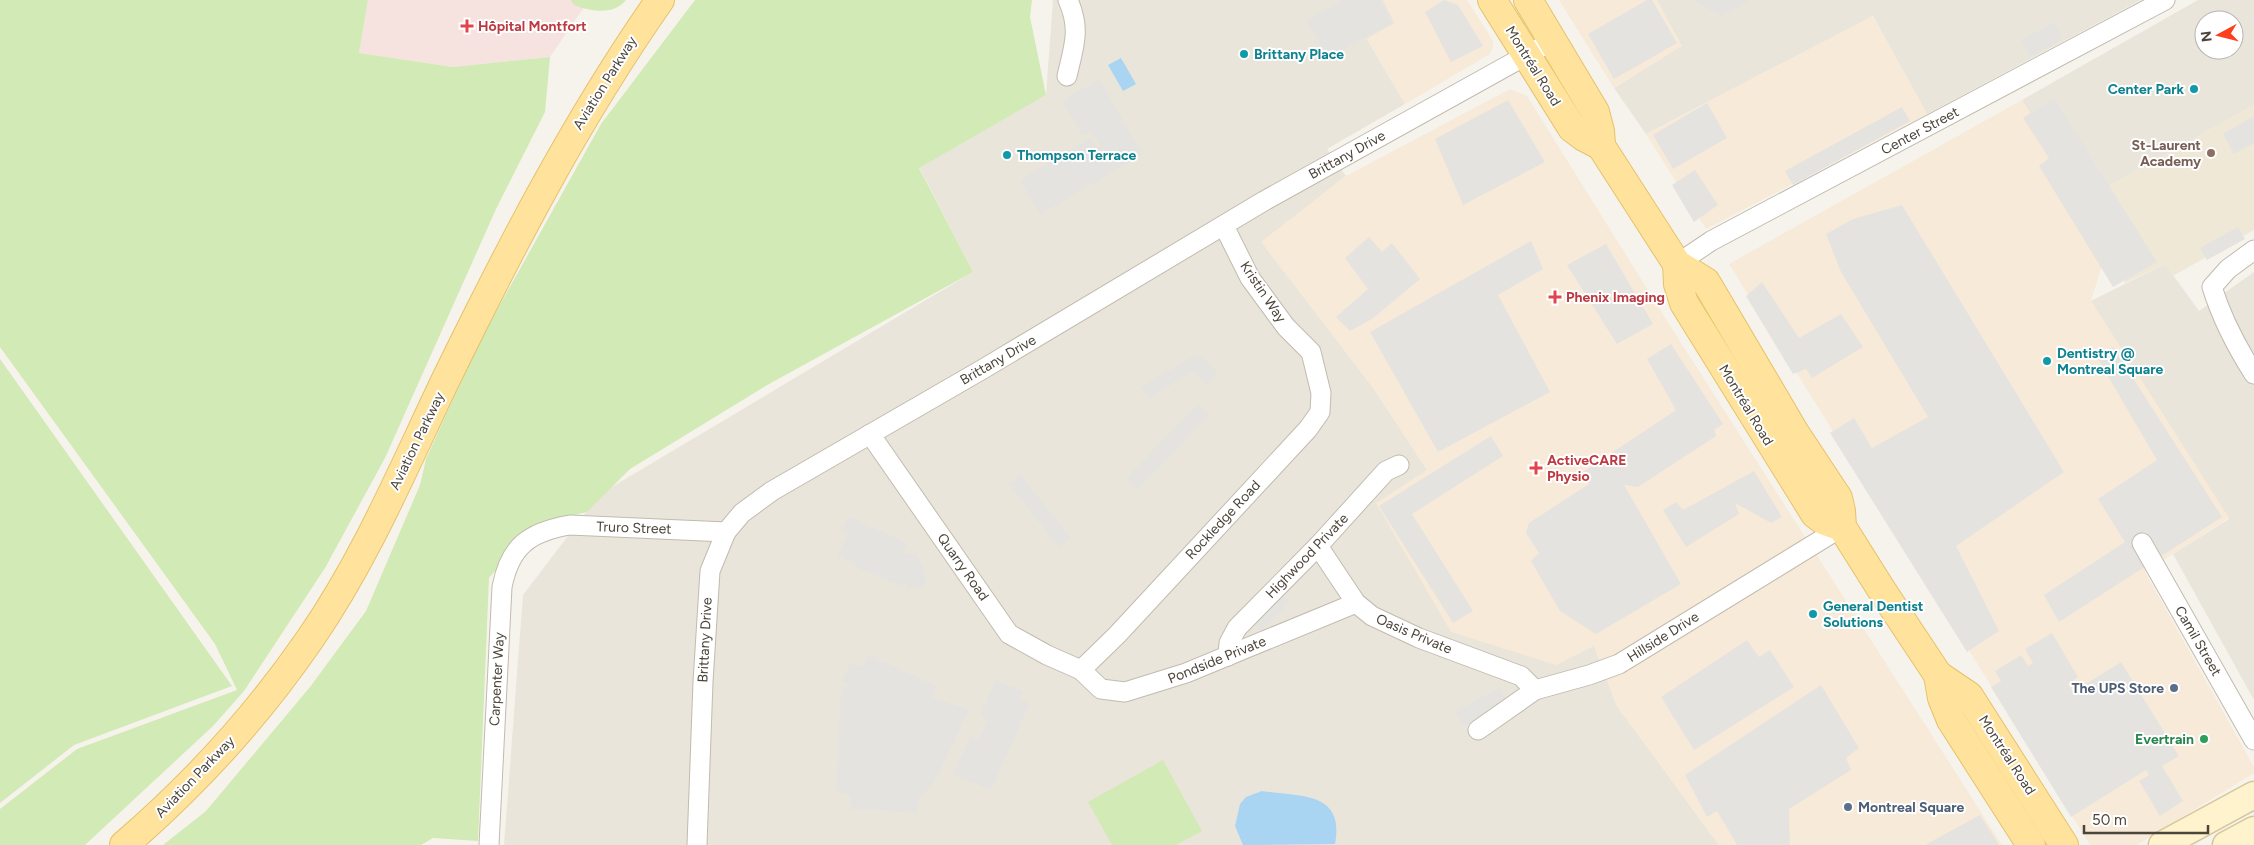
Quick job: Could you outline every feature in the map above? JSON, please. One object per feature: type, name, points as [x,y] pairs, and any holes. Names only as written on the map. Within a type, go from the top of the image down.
[{"type":"main road","name":"Aviation Parkway","points":[[124,845],[162,811],[224,749],[266,699],[312,637],[377,523],[537,197],[591,103],[660,0]]},
{"type":"main road","name":"Montréal Road","points":[[1492,0],[1572,128],[1601,146]]},
{"type":"main road","name":"Montréal Road","points":[[1528,0],[1595,112],[1600,130],[1601,146],[1677,264],[1706,282],[1798,438],[1838,498],[1842,527],[1938,675],[1969,696],[2064,845]]},
{"type":"main road","name":"Montréal Road","points":[[1938,675],[1942,698],[1951,720],[2032,845]]},
{"type":"main road","points":[[2162,845],[2254,795]]},
{"type":"main road","points":[[2226,845],[2254,830]]},
{"type":"street","points":[[1067,76],[1077,35],[1075,15],[1068,0]]},
{"type":"street","name":"Center Street","points":[[1677,264],[1711,242],[2165,0]]},
{"type":"street","name":"Brittany Drive","points":[[697,845],[703,682],[710,571],[726,532],[742,513],[772,491],[983,369],[1264,201],[1552,41]]},
{"type":"street","name":"Kristin Way","points":[[1224,226],[1250,278],[1286,327],[1311,352]]},
{"type":"street","points":[[2254,250],[2228,269],[2212,287],[2220,312],[2235,345],[2254,374]]},
{"type":"street","name":"Rockledge Road","points":[[1081,670],[1117,635],[1308,429],[1320,412],[1321,393],[1311,352]]},
{"type":"street","name":"Quarry Road","points":[[870,434],[1010,634],[1047,655],[1081,670]]},
{"type":"street","name":"Highwood Private","points":[[1228,656],[1229,643],[1237,628],[1318,546],[1386,472],[1399,464]]},
{"type":"street","name":"Truro Street","points":[[544,531],[570,525],[726,532]]},
{"type":"street","name":"Hillside Drive","points":[[1478,730],[1536,690],[1589,675],[1619,664],[1842,527]]},
{"type":"street","name":"Carpenter Way","points":[[489,845],[502,587],[505,569],[515,550],[530,537],[544,531]]},
{"type":"street","name":"Camil Street","points":[[2142,543],[2254,740]]},
{"type":"street","name":"Oasis Private","points":[[1318,546],[1356,603],[1372,616],[1419,638],[1521,676],[1536,690]]},
{"type":"street","name":"Pondside Private","points":[[1081,670],[1101,689],[1125,692],[1186,673],[1356,603]]},
{"type":"shaded area","name":"Hôpital Montfort","points":[[368,0],[589,0],[550,57],[453,67],[359,53]]},
{"type":"shaded area","points":[[1053,0],[1383,0],[1395,23],[1367,39],[1405,104],[1327,149],[1346,176],[1262,242],[1374,389],[1427,470],[1594,646],[1617,706],[1719,845],[504,845],[523,595],[600,494],[973,272],[919,167],[1046,95]]},
{"type":"shaded area","points":[[1343,0],[1380,0],[1392,23],[1328,58],[1307,20]]},
{"type":"shaded area","points":[[1383,0],[1467,0],[1493,41],[1490,54],[1405,104],[1367,39],[1395,23]]},
{"type":"shaded area","points":[[1444,0],[1458,5],[1483,46],[1451,62],[1425,12]]},
{"type":"shaded area","points":[[1559,0],[1657,0],[1682,46],[1614,88]]},
{"type":"shaded area","points":[[1647,0],[1652,0],[1677,43],[1614,79],[1588,34]]},
{"type":"shaded area","points":[[1657,0],[2141,0],[1927,114],[1873,16],[1646,134],[1614,88],[1681,46]]},
{"type":"shaded area","points":[[1692,0],[1749,0],[1722,16]]},
{"type":"shaded area","points":[[2198,0],[2254,0],[2254,105],[2084,200],[2022,100]]},
{"type":"shaded area","points":[[1873,16],[1927,114],[1706,229],[1646,134]]},
{"type":"shaded area","points":[[2054,22],[2063,39],[2030,57],[2021,40]]},
{"type":"shaded area","points":[[1099,79],[1142,154],[1040,215],[1020,180],[1090,138],[1096,148],[1100,146],[1091,131],[1082,135],[1062,101]]},
{"type":"shaded area","points":[[1510,89],[1527,96],[1669,324],[2002,845],[1719,845],[1617,706],[1594,646],[1556,665],[1451,632],[1376,503],[1427,470],[1374,389],[1261,242],[1346,176]]},
{"type":"shaded area","points":[[2054,98],[2157,262],[2113,287],[2039,166],[2049,158],[2023,118]]},
{"type":"shaded area","points":[[1508,100],[1545,162],[1463,205],[1435,139]]},
{"type":"shaded area","points":[[2022,100],[2084,200],[2108,246],[2091,301],[2229,518],[2145,572],[2254,767],[2254,773],[2137,845],[2090,845],[1729,264]]},
{"type":"shaded area","points":[[1707,103],[1727,138],[1673,169],[1653,135]]},
{"type":"shaded area","name":"St-Laurent Academy","points":[[2254,105],[2254,230],[2173,276],[2165,264],[2125,283],[2084,200]]},
{"type":"shaded area","points":[[1902,107],[1910,121],[1793,185],[1785,171]]},
{"type":"shaded area","points":[[2254,116],[2254,143],[2234,154],[2223,134]]},
{"type":"shaded area","points":[[1695,170],[1718,205],[1694,222],[1672,185]]},
{"type":"shaded area","points":[[1902,205],[2064,472],[1956,546],[1999,631],[1967,652],[1830,433],[1854,418],[1872,448],[1928,417],[1841,272],[1826,234],[1853,219]]},
{"type":"shaded area","points":[[2238,227],[2245,239],[2207,260],[2200,248]]},
{"type":"shaded area","points":[[1369,237],[1382,252],[1392,243],[1420,279],[1372,319],[1350,331],[1336,317],[1368,289],[1345,258]]},
{"type":"shaded area","points":[[1531,241],[1543,269],[1498,295],[1550,392],[1438,452],[1370,332]]},
{"type":"shaded area","points":[[1606,244],[1653,324],[1617,344],[1567,265]]},
{"type":"shaded area","points":[[2165,264],[2199,311],[2254,272],[2254,700],[2173,554],[2229,519],[2091,301]]},
{"type":"shaded area","points":[[1762,282],[1799,338],[1841,314],[1863,347],[1812,378],[1806,369],[1793,374],[1746,296]]},
{"type":"shaded area","points":[[1671,344],[1723,424],[1714,430],[1716,436],[1638,487],[1624,485],[1681,584],[1596,634],[1560,611],[1531,561],[1539,553],[1526,533],[1529,523],[1589,484],[1583,472],[1676,410],[1647,359]]},
{"type":"shaded area","points":[[2113,347],[2222,517],[2059,622],[2044,595],[2125,542],[2098,499],[2157,460],[2098,359]]},
{"type":"shaded area","points":[[1198,354],[1218,373],[1207,384],[1192,371],[1150,398],[1140,387]]},
{"type":"shaded area","points":[[1198,404],[1209,415],[1138,489],[1127,478]]},
{"type":"shaded area","points":[[1491,436],[1503,456],[1412,514],[1473,611],[1453,623],[1379,506]]},
{"type":"shaded area","points":[[1754,471],[1782,517],[1771,523],[1735,503],[1739,514],[1686,547],[1663,510],[1676,502],[1683,510]]},
{"type":"shaded area","points":[[1021,475],[1071,538],[1059,548],[1009,484]]},
{"type":"shaded area","points":[[849,517],[907,543],[902,554],[917,554],[924,570],[926,587],[906,588],[906,580],[902,586],[855,567],[856,564],[838,555],[848,534],[842,530]]},
{"type":"shaded area","points":[[1282,594],[1290,602],[1262,631],[1253,623]]},
{"type":"shaded area","points":[[2052,633],[2078,677],[2068,684],[2073,692],[2121,662],[2179,756],[2162,766],[2183,801],[2160,816],[2139,781],[2149,775],[2146,770],[2071,817],[1991,687],[2001,681],[1995,671],[2021,655],[2028,666],[2033,663],[2025,649]]},
{"type":"shaded area","points":[[1747,640],[1759,657],[1770,650],[1794,687],[1694,750],[1661,697]]},
{"type":"shaded area","points":[[869,655],[936,686],[932,697],[969,710],[933,785],[919,797],[917,813],[850,809],[851,797],[848,793],[836,793],[841,687],[853,687],[842,681],[851,662],[863,667]]},
{"type":"shaded area","points":[[995,680],[1023,691],[1020,699],[1030,703],[991,790],[953,775],[970,737],[981,742],[979,738],[987,722],[990,721],[980,716]]},
{"type":"shaded area","points":[[1821,685],[1859,748],[1846,758],[1851,770],[1789,809],[1790,845],[1737,845],[1717,811],[1707,817],[1685,775]]},
{"type":"shaded area","points":[[1500,687],[1507,701],[1463,726],[1455,712]]},
{"type":"shaded area","points":[[1980,815],[1999,845],[1925,845]]},
{"type":"green space","points":[[0,0],[368,0],[359,53],[453,67],[550,57],[545,112],[496,209],[385,458],[325,568],[244,691],[213,726],[85,845],[0,845],[0,809],[77,749],[237,690],[215,644],[0,347]]},
{"type":"green space","points":[[571,0],[626,0],[615,8],[601,11],[574,5]]},
{"type":"green space","points":[[695,0],[1032,0],[1030,17],[1046,95],[919,168],[973,272],[769,384],[630,469],[587,512],[533,525],[489,578],[478,841],[433,838],[421,845],[163,845],[206,811],[310,687],[366,611],[420,485],[426,459],[478,344],[601,124]]},
{"type":"green space","points":[[0,359],[232,686],[74,745],[0,803]]},
{"type":"green space","points":[[1163,760],[1202,831],[1176,845],[1112,845],[1088,802]]},
{"type":"water","points":[[1121,58],[1136,84],[1123,91],[1108,65]]},
{"type":"water","points":[[1262,791],[1304,796],[1326,806],[1333,814],[1336,827],[1335,844],[1243,845],[1235,826],[1240,804],[1246,797]]},
{"type":"place","name":"Hôpital Montfort","points":[[467,26]]},
{"type":"place","name":"Brittany Place","points":[[1244,54]]},
{"type":"place","name":"Center Park","points":[[2194,89]]},
{"type":"place","name":"St-Laurent Academy","points":[[2211,153]]},
{"type":"place","name":"Thompson Terrace","points":[[1007,155]]},
{"type":"place","name":"Phenix Imaging","points":[[1555,297]]},
{"type":"place","name":"Dentistry @ Montreal Square","points":[[2047,361]]},
{"type":"place","name":"ActiveCARE Physio","points":[[1536,468]]},
{"type":"place","name":"General Dentist Solutions","points":[[1813,614]]},
{"type":"place","name":"The UPS Store","points":[[2174,688]]},
{"type":"place","name":"Evertrain","points":[[2204,739]]},
{"type":"place","name":"Montreal Square","points":[[1848,807]]}]
